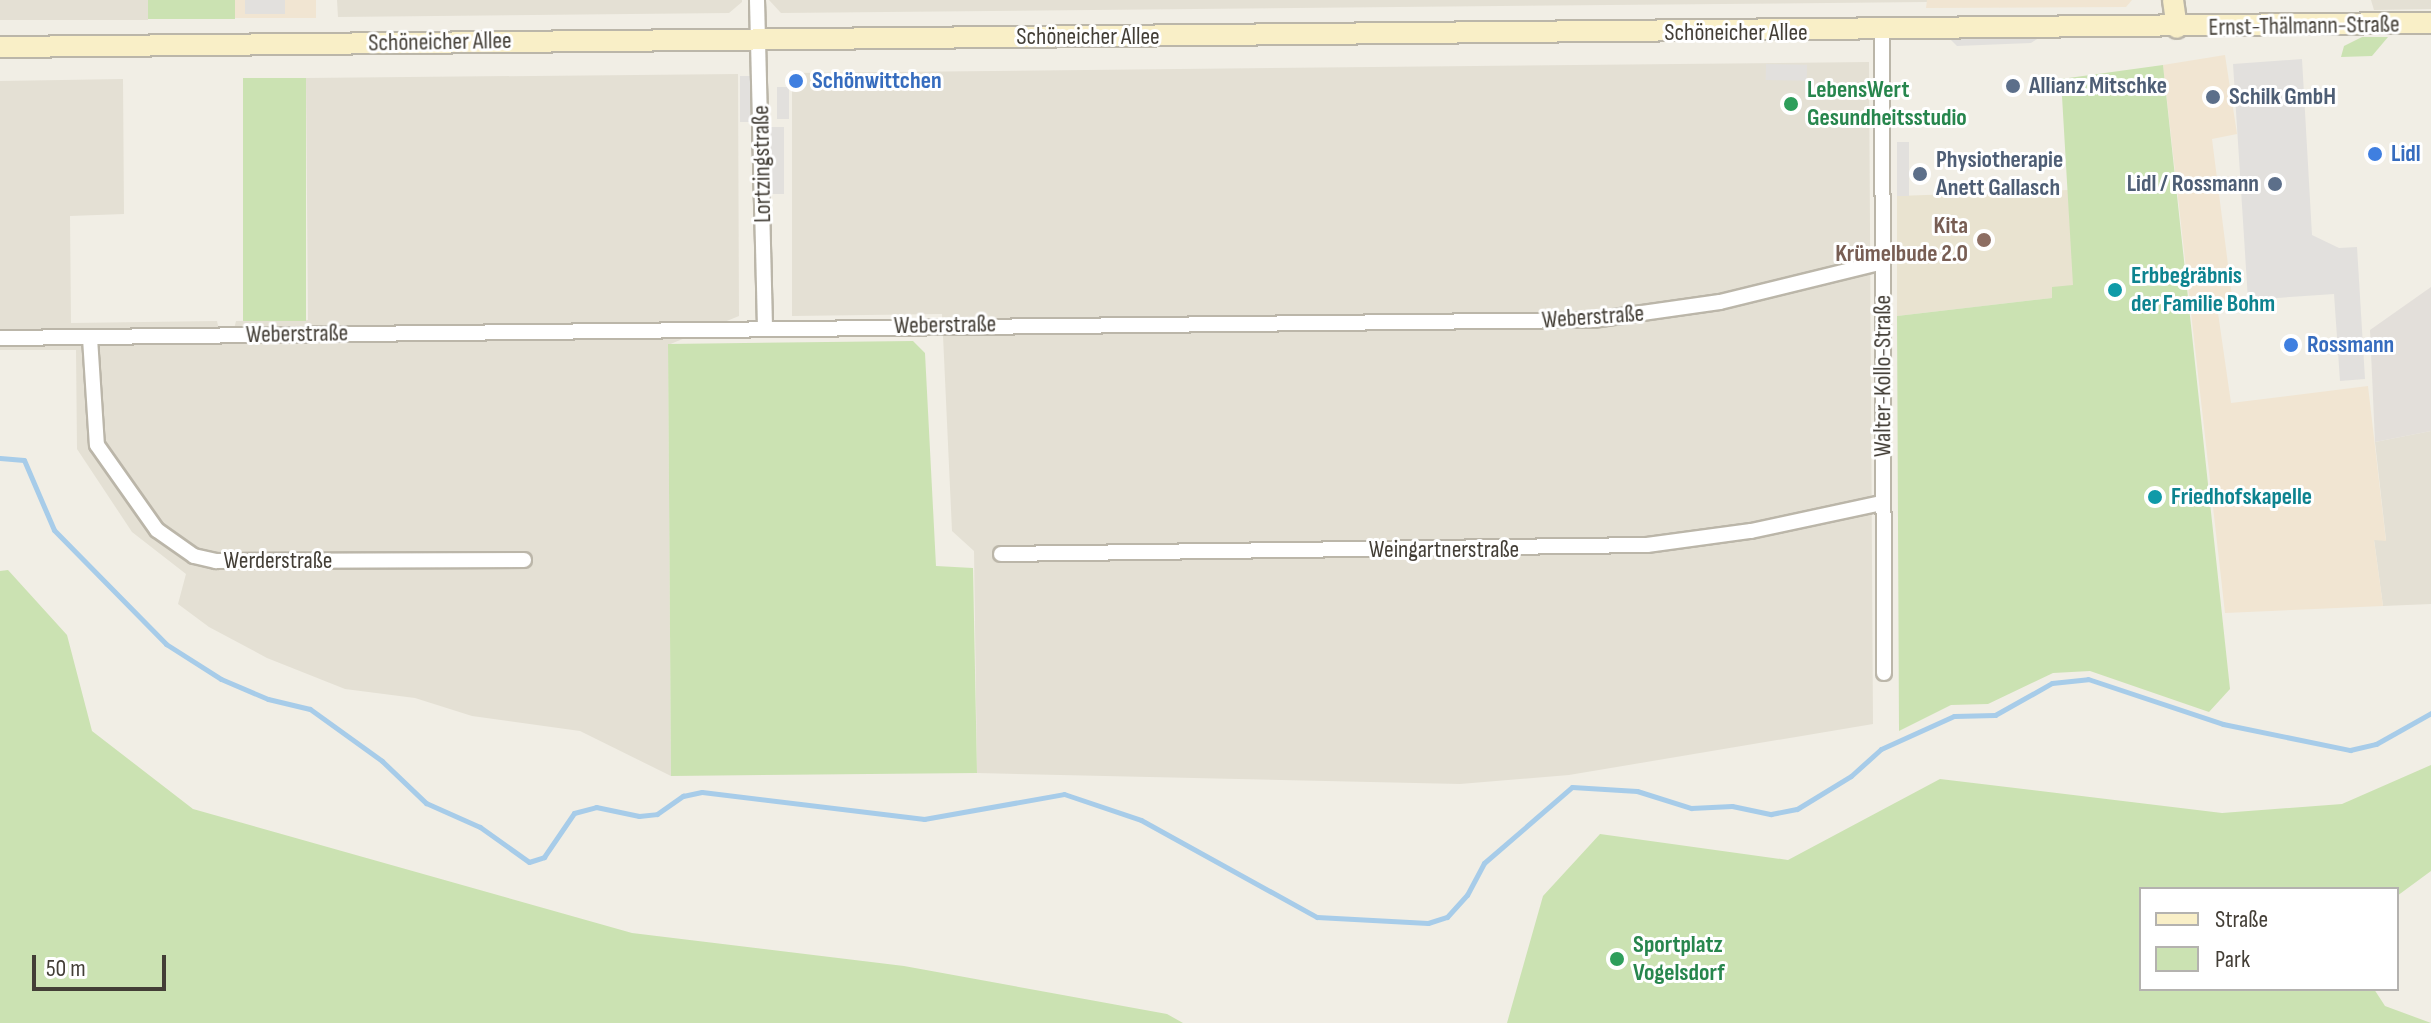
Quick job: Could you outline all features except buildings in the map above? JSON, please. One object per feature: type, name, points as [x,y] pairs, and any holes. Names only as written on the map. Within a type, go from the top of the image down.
[{"type":"street","name":"Lortzingstraße","points":[[757,0],[761,37],[765,329]]},
{"type":"street","points":[[2173,0],[2177,28]]},
{"type":"street","name":"Ernst-Thälmann-Straße","points":[[2177,28],[2431,23]]},
{"type":"street","name":"Schöneicher Allee","points":[[0,47],[761,37],[2177,28]]},
{"type":"street","name":"Walter-Kollo-Straße","points":[[1882,32],[1884,673]]},
{"type":"street","name":"Weberstraße","points":[[0,338],[1593,320],[1720,302],[1883,262]]},
{"type":"street","name":"Werderstraße","points":[[90,338],[97,445],[157,530],[194,556],[216,561],[524,560]]},
{"type":"street","name":"Weingartnerstraße","points":[[1001,554],[1647,545],[1751,531],[1882,503]]},
{"type":"shaded area","points":[[0,0],[148,0],[148,20],[0,20]]},
{"type":"shaded area","points":[[235,0],[316,0],[316,18],[235,18]]},
{"type":"shaded area","points":[[245,0],[285,0],[285,14],[245,14]]},
{"type":"shaded area","points":[[337,0],[742,2],[729,13],[338,17]]},
{"type":"shaded area","points":[[769,0],[1927,0],[1927,2],[781,13]]},
{"type":"shaded area","points":[[1927,0],[2132,0],[2126,7],[1926,8]]},
{"type":"shaded area","points":[[2371,0],[2431,0],[2431,9],[2374,10]]},
{"type":"shaded area","points":[[2042,36],[2031,43],[1957,46],[1949,38]]},
{"type":"shaded area","name":"Schilk GmbH","points":[[2225,55],[2237,134],[2212,139],[2233,304],[2217,306],[2231,403],[2368,386],[2386,541],[2374,540],[2383,606],[2225,613],[2163,65]]},
{"type":"shaded area","name":"Lidl / Rossmann","points":[[2302,59],[2312,235],[2339,248],[2357,247],[2365,379],[2340,381],[2334,294],[2248,300],[2233,64]]},
{"type":"shaded area","points":[[1869,62],[1873,724],[1569,775],[1460,784],[977,773],[974,551],[952,531],[942,314],[792,316],[792,73]]},
{"type":"shaded area","points":[[1766,64],[1807,65],[1807,81],[1766,80]]},
{"type":"shaded area","points":[[738,74],[739,316],[668,345],[671,776],[580,731],[472,716],[415,698],[345,689],[267,658],[209,627],[178,604],[186,574],[132,532],[77,449],[76,350],[0,350],[0,81],[123,79],[124,214],[70,216],[71,323],[217,321],[220,334],[233,333],[236,321],[308,320],[306,78]]},
{"type":"shaded area","points":[[740,76],[753,76],[753,122],[740,122]]},
{"type":"shaded area","points":[[777,87],[789,87],[789,119],[777,119]]},
{"type":"shaded area","points":[[770,127],[784,127],[784,194],[770,194]]},
{"type":"shaded area","points":[[1897,142],[1909,142],[1909,196],[1897,196]]},
{"type":"shaded area","name":"Kita Krümelbude 2.0","points":[[2068,190],[2074,285],[2052,298],[1897,316],[1897,196]]},
{"type":"shaded area","points":[[2431,287],[2431,431],[2375,442],[2370,330]]},
{"type":"shaded area","points":[[2431,431],[2431,604],[2383,606],[2374,539],[2386,540],[2375,442]]},
{"type":"green space","points":[[148,0],[235,0],[235,19],[148,19]]},
{"type":"green space","points":[[2362,37],[2388,37],[2372,56],[2341,57],[2344,46]]},
{"type":"green space","points":[[2163,65],[2230,689],[2209,712],[2090,671],[2053,673],[1988,704],[1951,705],[1899,731],[1897,316],[2052,298],[2052,287],[2073,285],[2061,79]]},
{"type":"green space","points":[[243,78],[306,78],[306,321],[243,321]]},
{"type":"green space","points":[[913,341],[925,353],[936,566],[973,568],[977,773],[671,776],[668,344]]},
{"type":"green space","points":[[8,570],[67,635],[92,731],[193,809],[632,933],[904,966],[1167,1014],[1183,1023],[0,1023],[0,571]]},
{"type":"green space","points":[[2431,765],[2431,871],[2399,895],[2399,887],[2139,887],[2139,991],[2375,991],[2385,1006],[2431,1023],[1507,1023],[1543,896],[1600,834],[1788,860],[1940,779],[2222,813],[2342,804]]},
{"type":"waterway","points":[[0,458],[24,460],[54,530],[166,644],[221,679],[268,699],[310,709],[382,761],[426,803],[480,827],[529,862],[544,857],[574,813],[596,807],[639,816],[657,814],[683,796],[702,792],[924,819],[1064,794],[1141,820],[1317,917],[1428,923],[1447,917],[1467,895],[1484,863],[1572,787],[1637,791],[1691,808],[1732,806],[1771,814],[1797,809],[1851,776],[1881,749],[1954,716],[1995,715],[2052,683],[2088,679],[2223,724],[2350,750],[2376,744],[2431,713]]},
{"type":"place","name":"Schönwittchen","points":[[796,81]]},
{"type":"place","name":"Allianz Mitschke","points":[[2013,86]]},
{"type":"place","name":"Schilk GmbH","points":[[2213,97]]},
{"type":"place","name":"LebensWert Gesundheitsstudio","points":[[1791,104]]},
{"type":"place","name":"Lidl","points":[[2375,154]]},
{"type":"place","name":"Physiotherapie Anett Gallasch","points":[[1920,174]]},
{"type":"place","name":"Lidl / Rossmann","points":[[2275,184]]},
{"type":"place","name":"Kita Krümelbude 2.0","points":[[1984,240]]},
{"type":"place","name":"Erbbegräbnis der Familie Bohm","points":[[2115,290]]},
{"type":"place","name":"Rossmann","points":[[2291,345]]},
{"type":"place","name":"Friedhofskapelle","points":[[2155,497]]},
{"type":"place","name":"Sportplatz Vogelsdorf","points":[[1617,959]]}]
